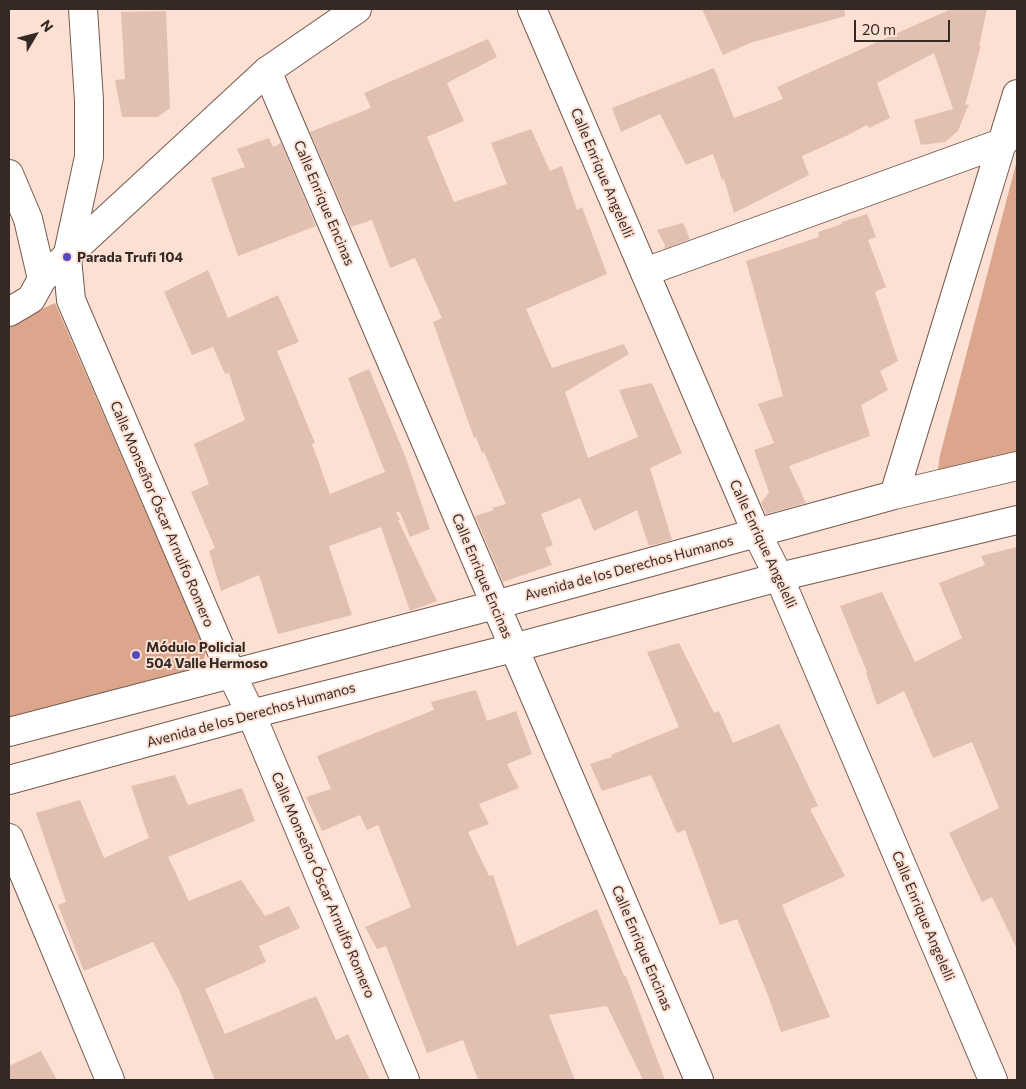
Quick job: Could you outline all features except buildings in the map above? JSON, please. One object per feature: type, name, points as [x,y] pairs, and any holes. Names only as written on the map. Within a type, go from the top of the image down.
[{"type":"street","name":"Calle Monseñor Óscar Arnulfo Romero","points":[[83,9],[89,101],[89,157],[67,258],[71,300],[230,673],[251,714],[405,1080]]},
{"type":"street","points":[[9,312],[31,299],[42,279],[67,258],[267,71],[358,9]]},
{"type":"street","name":"Calle Enrique Angelelli","points":[[532,9],[757,534],[779,577],[993,1080]]},
{"type":"street","name":"Calle Enrique Encinas","points":[[267,71],[699,1080]]},
{"type":"street","points":[[894,495],[1004,142],[1017,94]]},
{"type":"street","points":[[644,272],[1004,142]]},
{"type":"street","points":[[9,174],[28,219],[42,279]]},
{"type":"street","name":"Avenida de los Derechos Humanos","points":[[9,732],[495,605],[894,495],[1017,466]]},
{"type":"street","name":"Avenida de los Derechos Humanos","points":[[9,780],[251,714],[513,648],[779,577],[1017,520]]},
{"type":"street","points":[[9,838],[110,1080]]},
{"type":"shaded area","points":[[1017,160],[1017,468],[941,479],[938,469],[940,455]]},
{"type":"shaded area","points":[[55,303],[206,651],[203,662],[194,671],[11,717],[9,716],[9,324]]},
{"type":"place","name":"Parada Trufi 104","points":[[67,257]]},
{"type":"place","name":"Módulo Policial 504 Valle Hermoso","points":[[136,655]]}]
